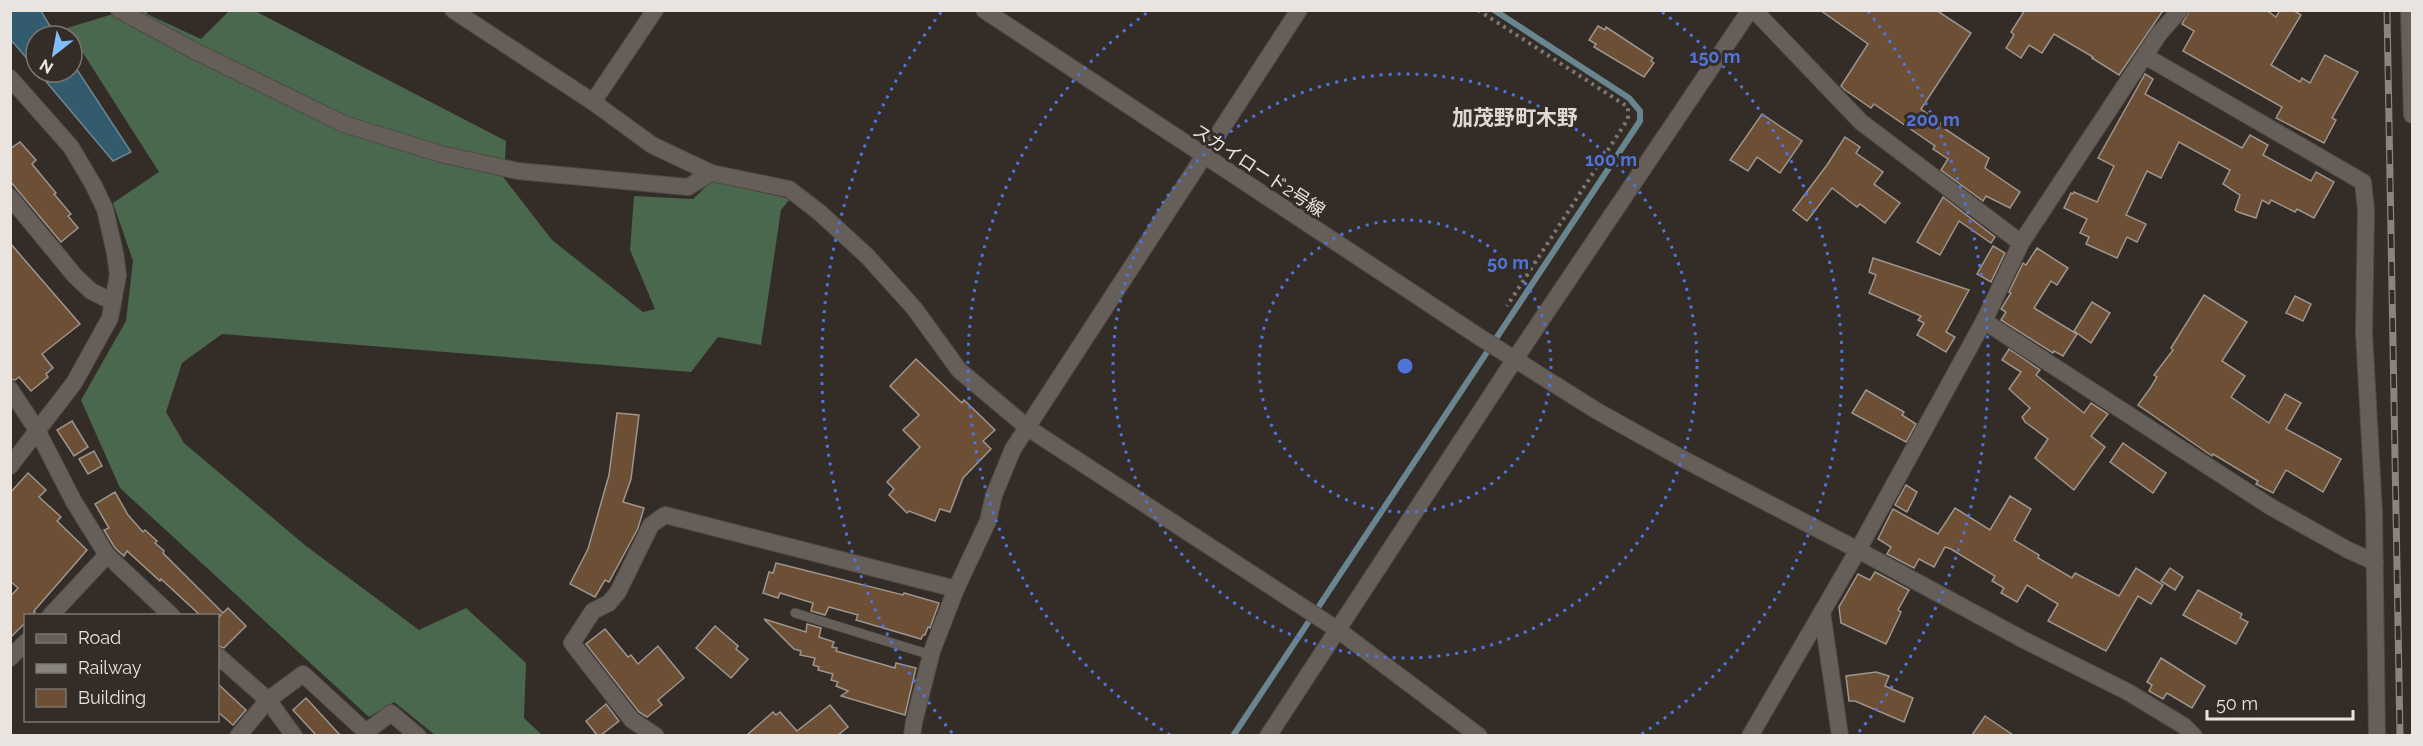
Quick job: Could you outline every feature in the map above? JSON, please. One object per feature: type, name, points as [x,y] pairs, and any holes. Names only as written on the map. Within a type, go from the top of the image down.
[{"type":"street","points":[[119,10],[193,50],[344,124],[441,154],[518,171],[688,187],[711,173]]},
{"type":"street","points":[[453,10],[593,102],[652,145],[711,173],[789,189],[819,212],[867,256],[914,308],[959,370],[1028,428],[1338,630],[1479,735]]},
{"type":"street","points":[[593,102],[655,10]]},
{"type":"street","name":"スカイロード2号線","points":[[984,10],[1481,338],[1597,411],[2022,639],[2128,692],[2184,726],[2194,735]]},
{"type":"street","points":[[912,735],[931,655],[956,589],[988,521],[994,495],[1013,449],[1299,10]]},
{"type":"street","points":[[1268,735],[1515,359],[1752,10],[1861,122],[2021,243]]},
{"type":"street","points":[[1750,735],[1858,550],[1984,321],[2021,243],[2159,34],[2180,10]]},
{"type":"street","points":[[2409,10],[2412,115]]},
{"type":"street","points":[[2145,56],[2363,182],[2366,210],[2364,333],[2375,562],[2377,735]]},
{"type":"street","points":[[10,78],[71,147],[105,209],[118,275],[110,318],[74,383],[10,466]]},
{"type":"street","points":[[10,197],[75,276],[92,291],[113,302]]},
{"type":"street","points":[[1984,321],[2271,507],[2348,550],[2375,562]]},
{"type":"street","points":[[10,389],[37,430],[74,502],[107,555],[171,614]]},
{"type":"street","points":[[656,735],[632,720],[572,643],[593,611],[609,603],[618,592],[651,525],[665,515],[956,589]]},
{"type":"street","points":[[51,614],[107,555]]},
{"type":"street","points":[[1822,612],[1840,735]]},
{"type":"street","points":[[10,658],[24,644]]},
{"type":"street","points":[[219,657],[268,700],[294,735]]},
{"type":"street","points":[[238,735],[268,700],[303,674],[366,732],[391,713],[418,735]]},
{"type":"lane","points":[[795,613],[931,655]]},
{"type":"path","points":[[1478,10],[1628,107],[1628,119],[1507,306]]},
{"type":"green space","points":[[115,11],[147,11],[147,14],[201,39],[229,11],[255,11],[506,141],[504,178],[552,240],[643,312],[655,309],[630,250],[634,196],[693,199],[712,181],[790,199],[781,210],[761,345],[718,337],[691,372],[222,334],[182,363],[166,412],[184,443],[306,546],[419,630],[466,608],[526,663],[524,718],[542,735],[435,735],[394,702],[369,717],[120,488],[81,400],[126,321],[133,261],[113,203],[159,172],[84,55],[84,24],[80,24],[113,14]]},
{"type":"water","points":[[10,11],[41,11],[49,24],[24,24],[24,55],[11,40]]},
{"type":"water","points":[[84,80],[131,152],[113,161],[48,84],[84,84]]},
{"type":"building","points":[[1820,10],[1936,10],[1971,33],[1921,109],[1943,125],[1942,127],[1989,158],[1985,168],[2020,192],[2010,208],[1986,196],[1983,201],[1941,170],[1948,159],[1933,149],[1935,146],[1874,104],[1871,108],[1841,86],[1868,44]]},
{"type":"building","points":[[2025,10],[2166,10],[2162,12],[2119,75],[2054,34],[2042,53],[2029,45],[2021,58],[2006,48],[2014,35],[2011,32]]},
{"type":"building","points":[[2190,10],[2266,10],[2276,17],[2280,10],[2293,10],[2301,15],[2271,65],[2300,82],[2302,78],[2310,83],[2325,55],[2358,72],[2332,118],[2336,120],[2324,143],[2276,118],[2282,107],[2183,51],[2194,31],[2182,24]]},
{"type":"building","points":[[1598,26],[1605,30],[1606,27],[1653,58],[1651,61],[1654,63],[1644,77],[1594,47],[1596,44],[1589,40]]},
{"type":"building","points":[[2145,74],[2153,79],[2145,94],[2242,148],[2250,135],[2268,145],[2263,155],[2311,181],[2316,172],[2334,182],[2314,218],[2297,209],[2295,212],[2271,200],[2269,204],[2262,200],[2256,218],[2238,212],[2235,210],[2240,195],[2223,184],[2230,170],[2179,142],[2161,178],[2147,171],[2126,215],[2146,224],[2137,242],[2127,237],[2117,258],[2086,244],[2089,237],[2080,233],[2087,219],[2064,208],[2071,193],[2074,192],[2097,202],[2114,166],[2098,158]]},
{"type":"building","points":[[1762,114],[1802,141],[1780,173],[1757,157],[1748,171],[1730,160]]},
{"type":"building","points":[[1845,137],[1860,147],[1856,153],[1883,172],[1874,184],[1900,203],[1885,223],[1860,204],[1857,207],[1832,188],[1807,221],[1793,210]]},
{"type":"building","points":[[20,142],[36,160],[32,164],[56,193],[54,194],[71,214],[68,216],[78,228],[61,242],[10,181],[10,149]]},
{"type":"building","points":[[1943,197],[1995,237],[1991,243],[1959,221],[1940,255],[1917,242]]},
{"type":"building","points":[[10,243],[80,324],[42,354],[53,368],[46,374],[48,377],[31,391],[19,377],[15,380],[10,379]]},
{"type":"building","points":[[1993,246],[2005,253],[1991,282],[1977,274]]},
{"type":"building","points":[[2037,248],[2068,268],[2057,285],[2051,281],[2034,308],[2077,334],[2063,356],[2054,351],[2053,353],[2001,320],[2006,312],[2001,309],[2011,293],[2009,292],[2023,263],[2026,265]]},
{"type":"building","points":[[1873,258],[1969,290],[1946,332],[1955,337],[1946,352],[1917,335],[1924,323],[1918,320],[1921,316],[1869,293],[1876,275],[1869,272]]},
{"type":"building","points":[[2204,295],[2247,322],[2222,361],[2245,376],[2231,397],[2269,423],[2285,394],[2301,403],[2286,429],[2341,459],[2323,492],[2286,470],[2273,493],[2256,484],[2258,481],[2213,454],[2212,456],[2138,405],[2157,377],[2154,375],[2173,350],[2171,348]]},
{"type":"building","points":[[2295,296],[2311,304],[2303,321],[2286,313]]},
{"type":"building","points":[[2092,302],[2110,313],[2091,343],[2074,331]]},
{"type":"building","points":[[2009,349],[2040,370],[2036,375],[2084,413],[2091,403],[2108,414],[2091,436],[2105,447],[2074,490],[2035,458],[2048,439],[2025,422],[2022,417],[2030,408],[2009,389],[2021,372],[2002,360]]},
{"type":"building","points":[[916,359],[962,403],[964,400],[995,430],[983,441],[991,449],[963,478],[950,512],[940,509],[935,521],[909,511],[907,513],[889,495],[894,489],[887,482],[920,447],[903,430],[919,415],[890,386]]},
{"type":"building","points":[[1866,390],[1904,412],[1902,415],[1916,424],[1906,442],[1852,413]]},
{"type":"building","points":[[617,413],[639,415],[631,479],[623,502],[644,508],[638,528],[609,582],[605,580],[595,597],[570,584],[588,549],[609,475]]},
{"type":"building","points":[[72,421],[88,447],[74,456],[57,430]]},
{"type":"building","points":[[2123,443],[2166,473],[2153,493],[2110,462]]},
{"type":"building","points":[[94,451],[102,466],[88,474],[79,459]]},
{"type":"building","points":[[28,473],[46,490],[39,497],[61,517],[57,521],[87,550],[35,612],[24,614],[24,624],[10,638],[10,597],[18,588],[10,581],[10,493]]},
{"type":"building","points":[[1906,485],[1917,492],[1907,512],[1895,505]]},
{"type":"building","points":[[115,492],[128,515],[143,532],[145,530],[157,541],[155,543],[164,551],[163,553],[223,613],[228,608],[246,626],[224,648],[219,646],[219,618],[221,615],[199,614],[127,551],[124,556],[115,548],[104,530],[109,528],[95,504]]},
{"type":"building","points":[[2010,496],[2031,509],[2014,540],[2039,555],[2038,558],[2072,578],[2075,573],[2119,596],[2136,568],[2163,585],[2151,604],[2138,596],[2106,651],[2048,621],[2058,604],[2027,585],[2017,602],[2001,593],[2004,588],[1992,581],[1995,576],[1951,549],[1945,547],[1934,567],[1919,559],[1914,568],[1887,554],[1891,547],[1878,539],[1893,509],[1938,534],[1955,508],[1990,530]]},
{"type":"building","points":[[776,563],[939,603],[930,628],[928,627],[921,639],[856,620],[858,615],[829,607],[825,615],[811,611],[813,603],[780,593],[778,598],[763,593],[769,572],[773,573]]},
{"type":"building","points":[[2170,568],[2183,577],[2175,590],[2161,581]]},
{"type":"building","points":[[1875,572],[1909,590],[1898,610],[1901,612],[1886,644],[1841,623],[1839,607],[1858,574],[1870,580]]},
{"type":"building","points":[[2198,590],[2242,614],[2240,618],[2248,622],[2236,644],[2183,615]]},
{"type":"building","points":[[764,619],[806,632],[807,624],[821,628],[819,637],[834,642],[832,647],[837,648],[836,651],[895,668],[896,663],[916,668],[905,715],[841,696],[848,691],[836,686],[838,682],[831,680],[833,674],[818,670],[819,667],[813,665],[815,658],[800,655],[801,651],[794,649]]},
{"type":"building","points":[[715,626],[738,646],[736,649],[748,659],[731,678],[696,648]]},
{"type":"building","points":[[605,629],[628,657],[631,655],[638,664],[658,646],[684,678],[658,700],[662,705],[647,717],[639,712],[586,644]]},
{"type":"building","points":[[2161,658],[2205,686],[2192,708],[2167,693],[2163,699],[2149,691],[2152,685],[2147,682]]},
{"type":"building","points":[[1876,672],[1889,676],[1885,686],[1913,698],[1904,722],[1855,701],[1849,701],[1846,676]]},
{"type":"building","points":[[219,685],[246,710],[233,725],[219,713]]},
{"type":"building","points":[[306,698],[340,735],[316,735],[293,710]]},
{"type":"building","points":[[606,704],[619,721],[601,735],[597,735],[586,721]]},
{"type":"building","points":[[830,705],[848,727],[838,735],[747,735],[773,712],[776,715],[780,712],[797,731]]},
{"type":"building","points":[[1985,716],[2013,735],[1972,735]]},
{"type":"waterway","points":[[1233,736],[1640,121],[1640,111],[1629,98],[1494,10]]},
{"type":"railway","points":[[2387,10],[2400,736]]},
{"type":"district","name":"加茂野町木野","points":[[1515,117]]}]
